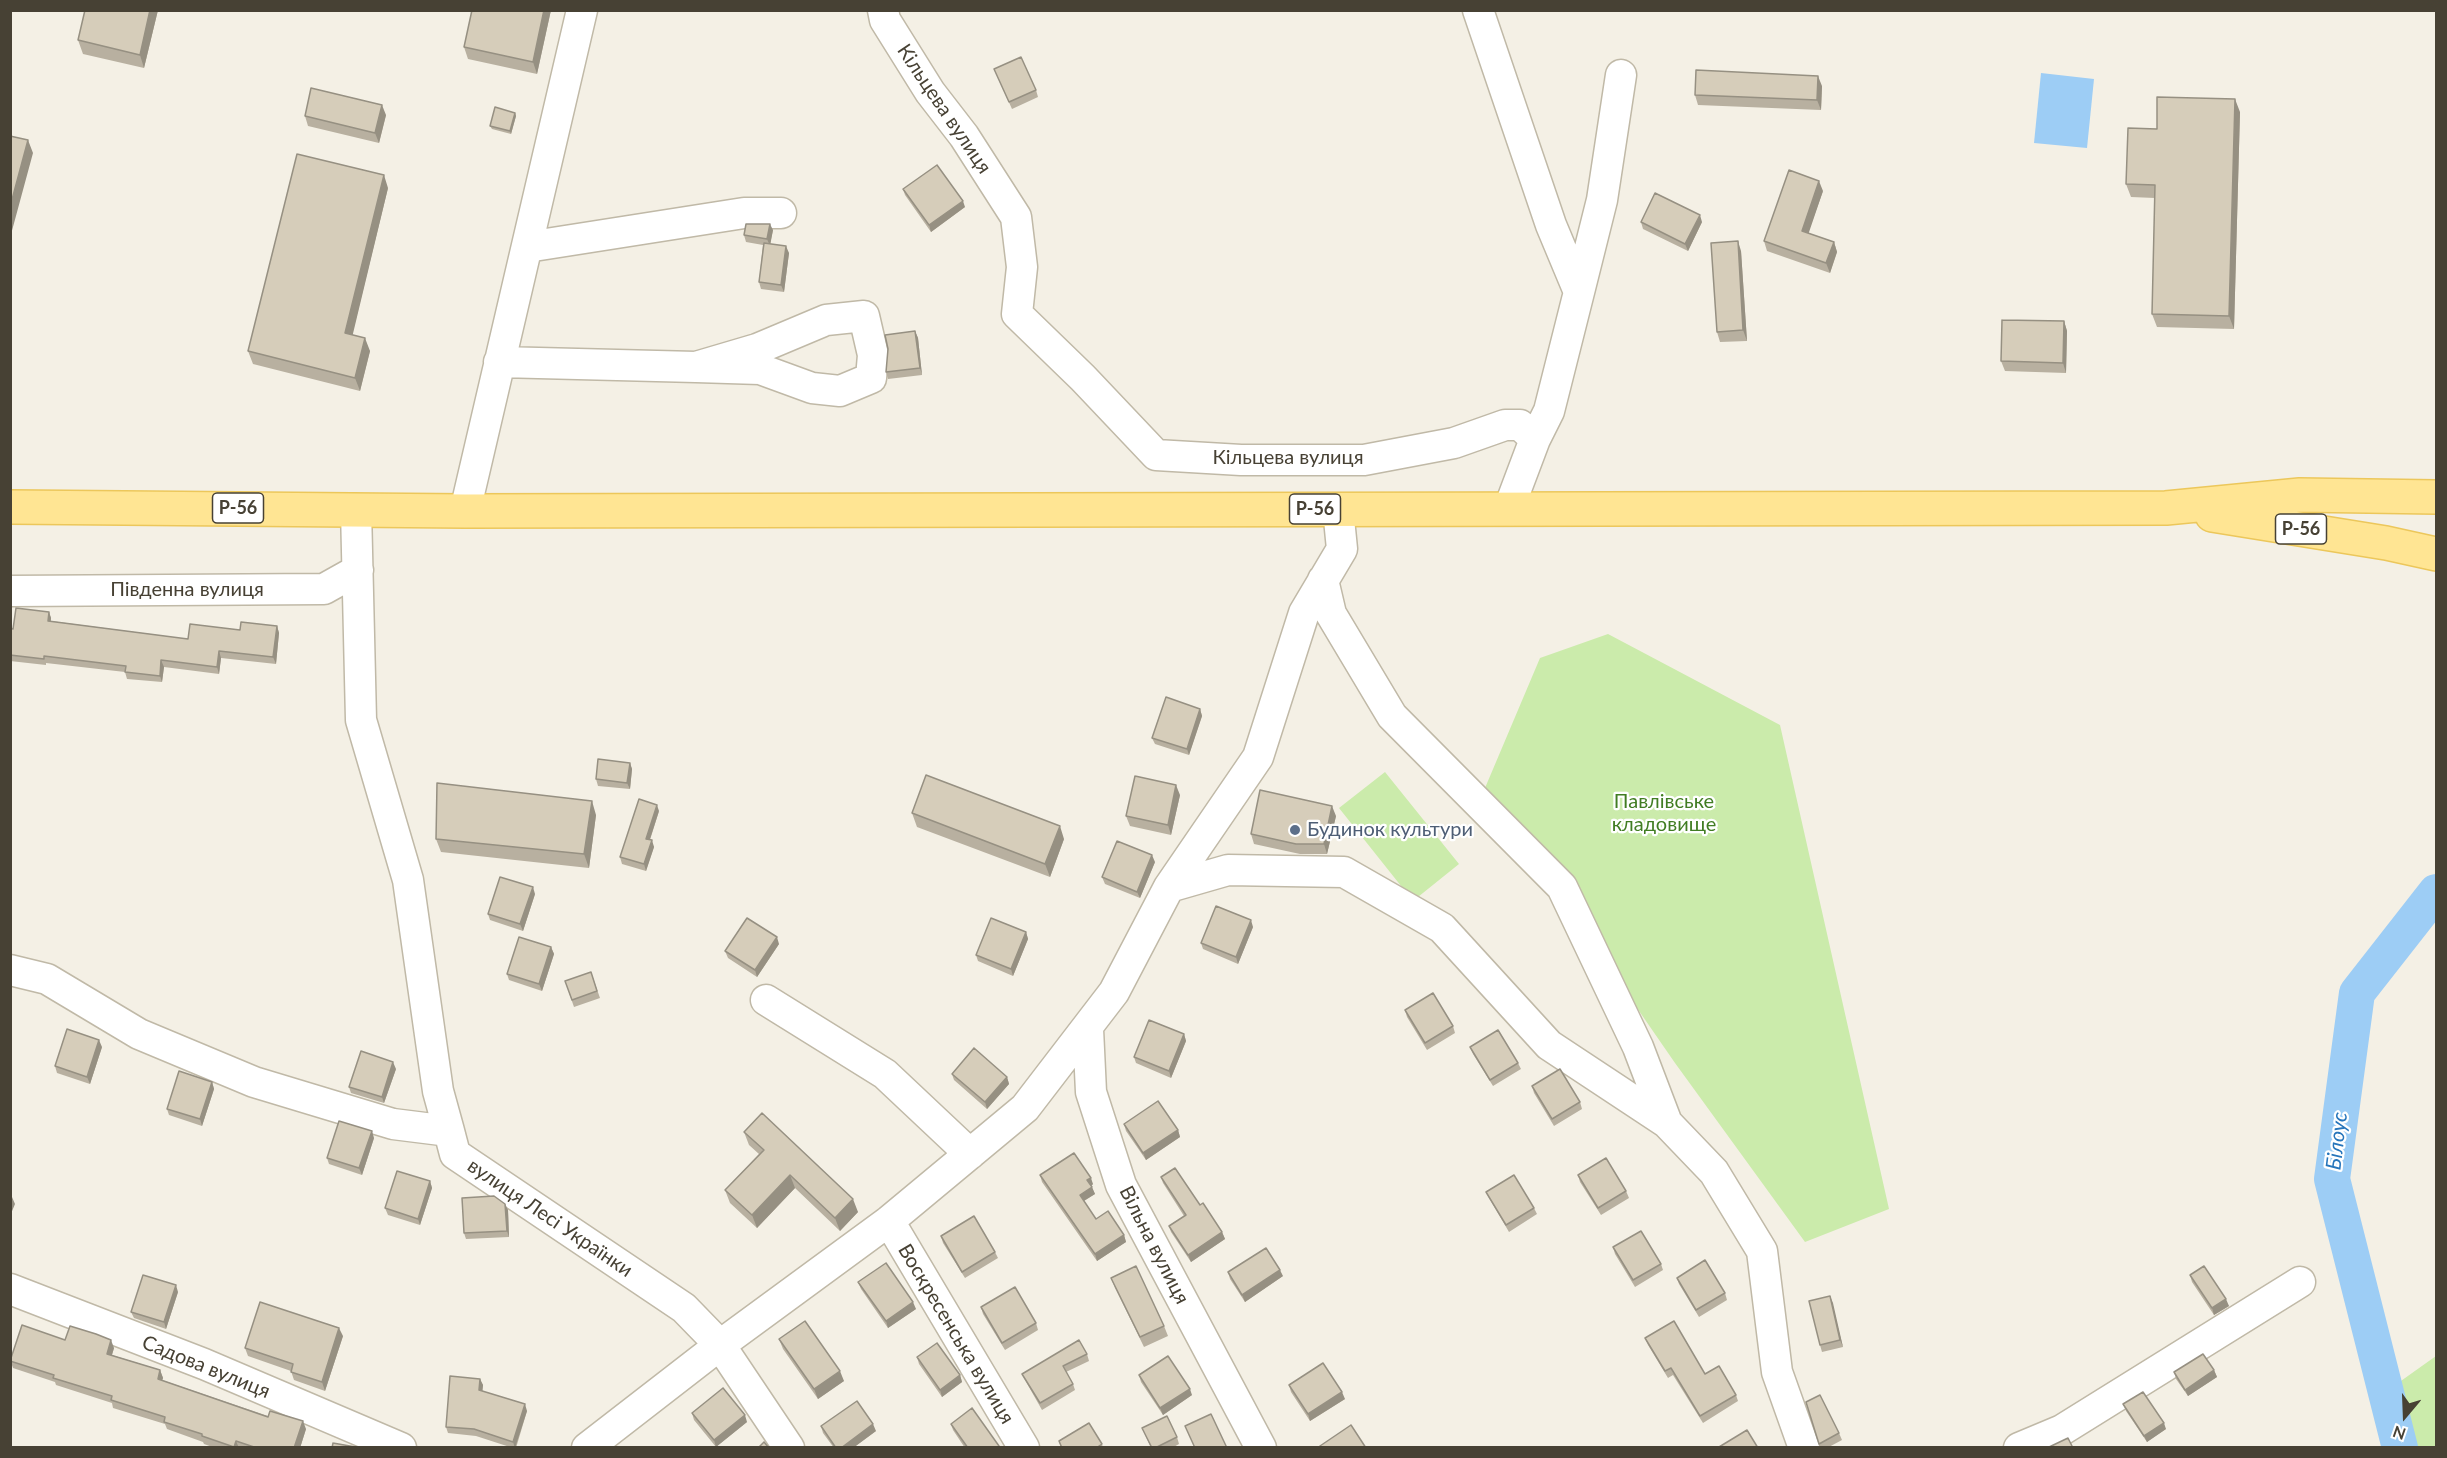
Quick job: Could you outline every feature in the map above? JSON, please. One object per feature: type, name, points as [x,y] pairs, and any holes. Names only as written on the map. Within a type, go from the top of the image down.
[{"type":"main road","name":"Р-56","points":[[10,507],[465,511],[2166,507],[2300,495],[2436,497]]},
{"type":"main road","name":"Р-56","points":[[2166,507],[2386,543],[2436,554]]},
{"type":"street","points":[[465,511],[582,10]]},
{"type":"street","name":"Кільцева вулиця","points":[[883,10],[885,20],[930,92],[964,136],[1016,217],[1023,267],[1017,314],[1083,378],[1156,455],[1241,460],[1364,460],[1454,443],[1505,425],[1520,425],[1535,439]]},
{"type":"street","points":[[1478,10],[1551,225],[1579,292]]},
{"type":"street","points":[[1509,508],[1535,439],[1549,411],[1602,200],[1621,75]]},
{"type":"street","points":[[527,247],[744,213],[781,213]]},
{"type":"street","points":[[500,362],[760,369],[812,388],[840,391],[871,378],[873,355],[864,316],[826,320],[758,349],[696,367]]},
{"type":"street","name":"вулиця Лесі Українки","points":[[356,509],[361,720],[408,879],[438,1091],[455,1154],[684,1308],[720,1346],[789,1448]]},
{"type":"street","points":[[587,1448],[889,1221],[1025,1108],[1088,1029],[1114,992],[1169,887],[1258,757],[1304,613],[1342,549],[1338,509]]},
{"type":"street","name":"Південна вулиця","points":[[10,591],[324,589],[357,570]]},
{"type":"street","points":[[1323,580],[1331,614],[1392,716],[1562,887],[1638,1047],[1667,1123]]},
{"type":"street","points":[[1169,887],[1228,870],[1344,872],[1442,928],[1549,1045],[1667,1123],[1714,1172],[1762,1251],[1777,1372],[1804,1448]]},
{"type":"street","points":[[10,970],[47,979],[139,1034],[254,1082],[393,1124],[449,1131]]},
{"type":"street","points":[[766,1000],[885,1074],[970,1154]]},
{"type":"street","name":"Вільна вулиця","points":[[1088,1029],[1091,1092],[1122,1185],[1261,1448]]},
{"type":"street","name":"Воскресенська вулиця","points":[[889,1221],[1024,1448]]},
{"type":"street","points":[[2019,1448],[2062,1430],[2300,1282]]},
{"type":"street","name":"Садова вулиця","points":[[10,1289],[204,1364],[401,1448]]},
{"type":"green space","name":"Павлівське кладовище","points":[[1608,634],[1780,725],[1889,1209],[1805,1242],[1675,1063],[1485,788],[1540,658]]},
{"type":"green space","points":[[1385,772],[1459,864],[1413,901],[1339,808]]},
{"type":"green space","points":[[2436,1356],[2436,1447],[2414,1447],[2398,1383]]},
{"type":"water","points":[[2041,73],[2094,79],[2087,148],[2034,143]]},
{"type":"building","points":[[85,10],[150,10],[140,55],[78,40]]},
{"type":"building","points":[[472,10],[544,10],[533,62],[464,47]]},
{"type":"building","points":[[1021,57],[1036,90],[1009,102],[994,69]]},
{"type":"building","points":[[1696,70],[1818,76],[1817,100],[1695,95]]},
{"type":"building","points":[[311,88],[382,105],[375,133],[305,116]]},
{"type":"building","points":[[2157,97],[2235,99],[2229,316],[2152,314],[2155,185],[2126,184],[2128,128],[2157,129]]},
{"type":"building","points":[[495,107],[515,113],[510,131],[490,126]]},
{"type":"building","points":[[10,136],[28,140],[10,207]]},
{"type":"building","points":[[297,154],[384,175],[345,333],[365,338],[355,378],[248,351]]},
{"type":"building","points":[[937,165],[963,201],[929,225],[903,189]]},
{"type":"building","points":[[1789,170],[1819,181],[1802,231],[1834,242],[1826,263],[1764,241]]},
{"type":"building","points":[[1655,193],[1700,215],[1685,244],[1641,222]]},
{"type":"building","points":[[746,224],[770,224],[767,239],[744,235]]},
{"type":"building","points":[[1738,241],[1743,330],[1717,332],[1711,243]]},
{"type":"building","points":[[764,243],[786,246],[781,285],[759,282]]},
{"type":"building","points":[[2002,320],[2064,321],[2063,363],[2001,361]]},
{"type":"building","points":[[915,331],[920,368],[886,372],[888,349],[885,335]]},
{"type":"building","points":[[16,608],[49,612],[48,621],[188,639],[190,624],[240,630],[241,622],[277,626],[273,657],[219,651],[217,667],[161,660],[160,676],[125,672],[126,666],[44,656],[44,659],[10,655],[10,628],[13,629]]},
{"type":"building","points":[[1166,697],[1200,709],[1187,749],[1152,738]]},
{"type":"building","points":[[598,759],[630,763],[627,783],[596,779]]},
{"type":"building","points":[[926,775],[1060,826],[1045,864],[912,813]]},
{"type":"building","points":[[1135,776],[1176,785],[1168,825],[1126,816]]},
{"type":"building","points":[[437,783],[592,801],[584,854],[436,839]]},
{"type":"building","name":"Будинок культури","points":[[1260,790],[1332,806],[1324,844],[1296,844],[1251,834]]},
{"type":"building","points":[[639,799],[657,805],[646,839],[652,840],[644,864],[620,857]]},
{"type":"building","points":[[1117,841],[1152,855],[1137,892],[1102,877]]},
{"type":"building","points":[[500,877],[533,887],[520,924],[488,914]]},
{"type":"building","points":[[1216,906],[1251,920],[1236,957],[1201,943]]},
{"type":"building","points":[[747,918],[777,937],[755,970],[725,951]]},
{"type":"building","points":[[991,918],[1026,932],[1011,969],[976,955]]},
{"type":"building","points":[[519,937],[551,947],[539,984],[507,974]]},
{"type":"building","points":[[591,972],[597,991],[572,1000],[565,981]]},
{"type":"building","points":[[1433,993],[1453,1026],[1425,1043],[1405,1010]]},
{"type":"building","points":[[1149,1020],[1184,1034],[1169,1071],[1134,1057]]},
{"type":"building","points":[[67,1029],[99,1040],[87,1077],[55,1066]]},
{"type":"building","points":[[1498,1030],[1518,1063],[1490,1080],[1470,1047]]},
{"type":"building","points":[[974,1048],[1007,1077],[985,1102],[952,1074]]},
{"type":"building","points":[[361,1051],[393,1062],[382,1097],[349,1087]]},
{"type":"building","points":[[1560,1069],[1580,1102],[1552,1119],[1532,1086]]},
{"type":"building","points":[[179,1071],[212,1082],[200,1119],[167,1109]]},
{"type":"building","points":[[1158,1101],[1178,1130],[1143,1153],[1124,1124]]},
{"type":"building","points":[[762,1113],[853,1199],[835,1218],[790,1175],[752,1215],[725,1190],[764,1150],[744,1132]]},
{"type":"building","points":[[339,1121],[372,1131],[359,1168],[327,1158]]},
{"type":"building","points":[[1074,1153],[1091,1178],[1087,1180],[1092,1187],[1080,1195],[1096,1219],[1108,1211],[1124,1235],[1095,1254],[1040,1175]]},
{"type":"building","points":[[1606,1158],[1626,1191],[1598,1208],[1578,1175]]},
{"type":"building","points":[[1175,1168],[1200,1205],[1203,1203],[1222,1232],[1188,1255],[1169,1226],[1186,1215],[1161,1177]]},
{"type":"building","points":[[397,1171],[430,1181],[418,1219],[385,1208]]},
{"type":"building","points":[[1514,1175],[1534,1208],[1506,1225],[1486,1192]]},
{"type":"building","points":[[494,1196],[505,1204],[507,1231],[464,1233],[462,1198]]},
{"type":"building","points":[[974,1216],[995,1252],[962,1272],[941,1236]]},
{"type":"building","points":[[1641,1231],[1661,1264],[1633,1280],[1613,1247]]},
{"type":"building","points":[[1266,1248],[1280,1270],[1242,1295],[1228,1272]]},
{"type":"building","points":[[1705,1260],[1725,1293],[1696,1310],[1677,1278]]},
{"type":"building","points":[[886,1263],[913,1302],[886,1321],[858,1282]]},
{"type":"building","points":[[1136,1266],[1164,1326],[1140,1337],[1111,1278]]},
{"type":"building","points":[[2204,1266],[2226,1299],[2212,1308],[2190,1275]]},
{"type":"building","points":[[143,1275],[176,1285],[164,1322],[131,1312]]},
{"type":"building","points":[[1015,1287],[1036,1323],[1002,1343],[981,1307]]},
{"type":"building","points":[[1830,1296],[1840,1340],[1820,1345],[1809,1301]]},
{"type":"building","points":[[260,1302],[339,1328],[322,1382],[291,1372],[293,1364],[245,1348]]},
{"type":"building","points":[[805,1321],[840,1371],[814,1389],[779,1339]]},
{"type":"building","points":[[1674,1321],[1705,1374],[1719,1366],[1736,1395],[1700,1416],[1671,1368],[1665,1371],[1645,1338]]},
{"type":"building","points":[[22,1325],[65,1340],[70,1326],[96,1334],[111,1340],[107,1354],[160,1370],[158,1379],[268,1417],[270,1411],[303,1421],[294,1448],[257,1448],[236,1441],[234,1447],[164,1422],[165,1417],[111,1400],[112,1396],[53,1378],[54,1375],[10,1361]]},
{"type":"building","points":[[1079,1340],[1087,1354],[1063,1366],[1073,1384],[1040,1403],[1022,1374]]},
{"type":"building","points":[[937,1343],[960,1375],[940,1390],[917,1357]]},
{"type":"building","points":[[2203,1354],[2214,1370],[2185,1390],[2174,1372]]},
{"type":"building","points":[[1168,1356],[1190,1389],[1160,1408],[1139,1375]]},
{"type":"building","points":[[1323,1363],[1342,1392],[1308,1414],[1289,1385]]},
{"type":"building","points":[[450,1376],[480,1379],[479,1390],[525,1404],[513,1442],[474,1429],[446,1427]]},
{"type":"building","points":[[723,1388],[745,1415],[714,1440],[692,1413]]},
{"type":"building","points":[[2143,1392],[2164,1423],[2144,1436],[2123,1404]]},
{"type":"building","points":[[1820,1395],[1839,1433],[1819,1444],[1806,1402]]},
{"type":"building","points":[[857,1401],[873,1424],[841,1448],[836,1448],[821,1426]]},
{"type":"building","points":[[972,1408],[999,1446],[997,1448],[968,1448],[951,1424]]},
{"type":"building","points":[[1211,1414],[1227,1448],[1195,1448],[1185,1426]]},
{"type":"building","points":[[1167,1416],[1177,1437],[1152,1448],[1142,1428]]},
{"type":"building","points":[[1089,1423],[1102,1444],[1096,1448],[1062,1448],[1059,1441]]},
{"type":"building","points":[[1351,1425],[1366,1448],[1317,1448]]},
{"type":"building","points":[[1747,1430],[1758,1448],[1719,1448],[1719,1447]]},
{"type":"building","points":[[2068,1438],[2073,1448],[2047,1448]]},
{"type":"building","points":[[764,1442],[769,1448],[758,1448]]},
{"type":"building","points":[[333,1443],[361,1448],[332,1448]]},
{"type":"waterway","name":"Білоус","points":[[2400,1448],[2332,1179],[2357,993],[2436,892]]},
{"type":"place","name":"Будинок культури","points":[[1295,830]]}]
